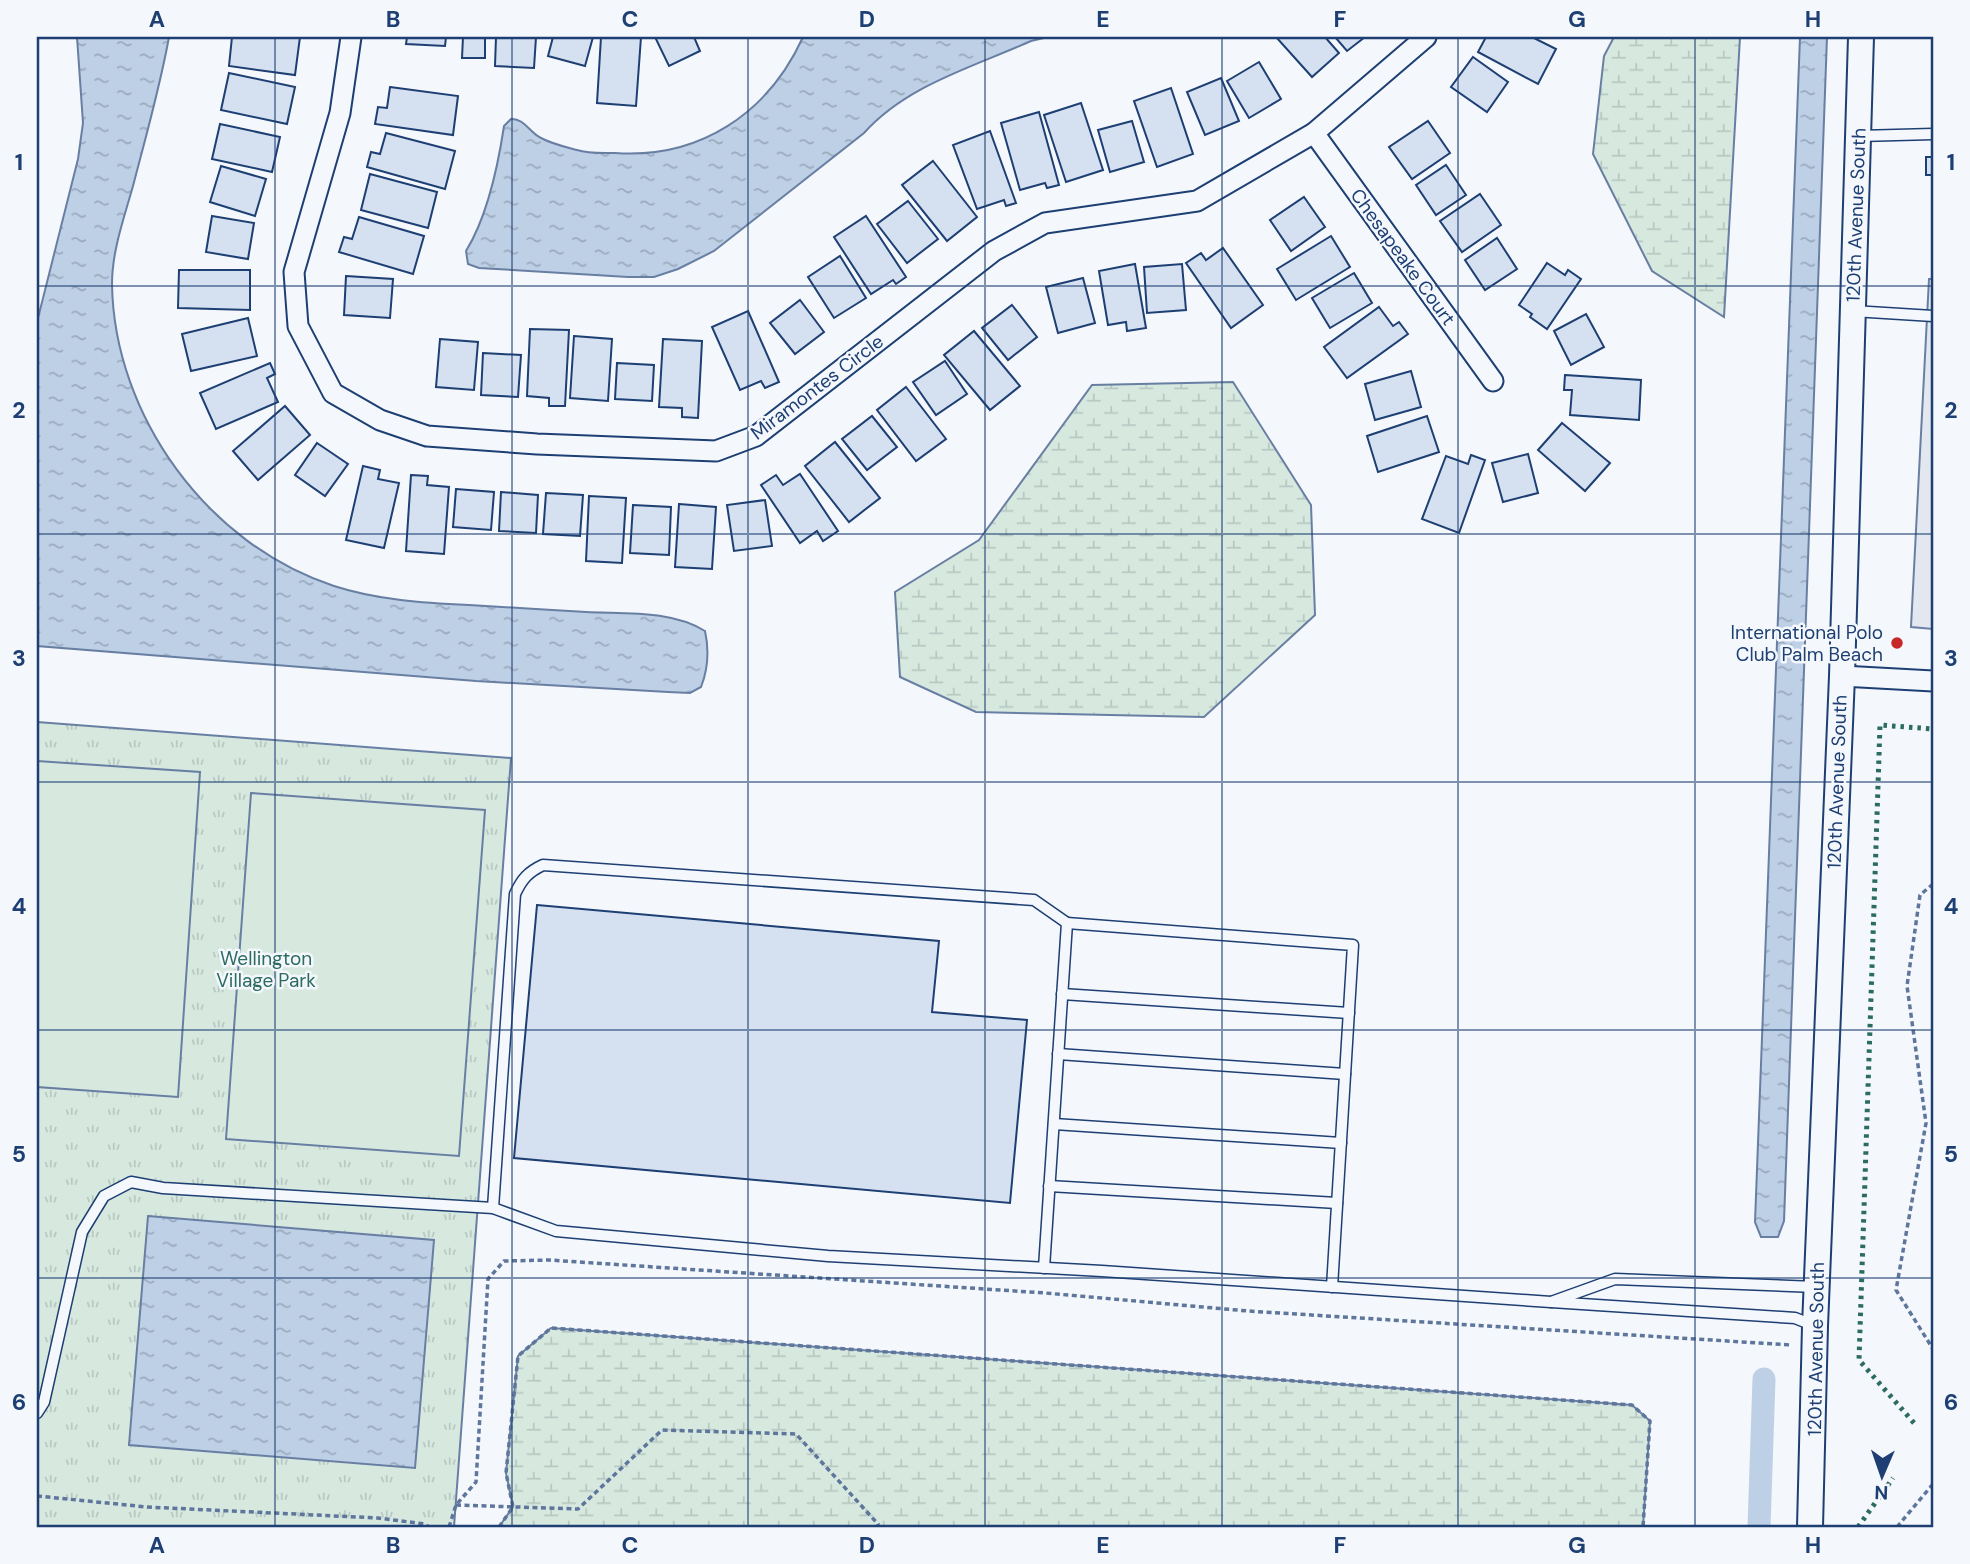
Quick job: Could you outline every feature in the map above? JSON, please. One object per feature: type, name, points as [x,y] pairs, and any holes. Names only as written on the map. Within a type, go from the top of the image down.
[{"type":"street","name":"Miramontes Circle","points":[[351,37],[340,113],[294,272],[298,326],[333,393],[380,420],[427,436],[537,444],[716,451],[756,436],[994,251],[1045,223],[1197,201],[1314,133],[1426,37]]},
{"type":"street","name":"120th Avenue South","points":[[1811,1527],[1816,1287],[1842,676],[1861,37]]},
{"type":"street","name":"Chesapeake Court","points":[[1314,133],[1493,381]]},
{"type":"street","points":[[1842,676],[1933,681]]},
{"type":"lane","points":[[1858,136],[1933,134]]},
{"type":"lane","points":[[1853,311],[1933,316]]},
{"type":"lane","points":[[493,1208],[515,894],[522,878],[543,865],[1034,901],[1067,923],[1353,945],[1332,1287]]},
{"type":"lane","points":[[1044,1268],[1067,923]]},
{"type":"lane","points":[[1062,994],[1349,1013]]},
{"type":"lane","points":[[1058,1055],[1345,1074]]},
{"type":"lane","points":[[1054,1124],[1341,1143]]},
{"type":"lane","points":[[37,1413],[44,1402],[82,1233],[104,1196],[131,1182],[163,1188],[493,1208],[556,1231],[828,1256],[1795,1318],[1815,1326]]},
{"type":"lane","points":[[1049,1186],[1337,1203]]},
{"type":"lane","points":[[1551,1302],[1615,1279],[1816,1287]]},
{"type":"path","points":[[1933,884],[1920,895],[1907,986],[1926,1123],[1896,1290],[1933,1349]]},
{"type":"path","points":[[449,1527],[456,1505],[476,1482],[488,1279],[504,1261],[549,1260],[1045,1293],[1248,1311],[1793,1345]]},
{"type":"path","points":[[499,1527],[513,1507],[506,1473],[518,1356],[551,1328],[1632,1405],[1650,1420],[1643,1527]]},
{"type":"path","points":[[456,1505],[578,1509],[662,1430],[796,1434],[878,1527]]},
{"type":"path","points":[[1897,1527],[1933,1484]]},
{"type":"path","points":[[37,1496],[147,1507],[378,1518],[425,1524],[429,1527]]},
{"type":"green space","points":[[1614,37],[1740,37],[1724,317],[1652,271],[1593,154],[1604,56]]},
{"type":"green space","points":[[1233,382],[1311,505],[1315,615],[1204,717],[976,712],[900,677],[895,592],[979,540],[1092,385]]},
{"type":"green space","name":"Wellington Village Park","points":[[37,722],[511,758],[454,1527],[37,1527]]},
{"type":"green space","points":[[37,761],[200,772],[178,1097],[37,1087]]},
{"type":"green space","points":[[251,793],[485,810],[459,1156],[226,1139]]},
{"type":"green space","points":[[551,1328],[1632,1405],[1650,1421],[1643,1527],[499,1527],[513,1507],[506,1473],[518,1356]]},
{"type":"shaded area","points":[[1929,279],[1933,279],[1933,629],[1911,627]]},
{"type":"water","points":[[77,37],[169,37],[116,247],[112,284],[117,333],[130,381],[150,427],[176,469],[209,507],[246,540],[288,567],[350,591],[418,602],[647,614],[692,624],[705,631],[706,638],[706,666],[701,687],[690,693],[476,681],[37,646],[37,322],[78,159],[83,123]]},
{"type":"water","points":[[803,37],[1048,37],[1031,41],[964,69],[900,102],[714,251],[678,269],[654,277],[628,277],[479,268],[468,264],[466,251],[486,207],[504,126],[511,119],[520,121],[545,140],[586,152],[646,153],[675,148],[702,139],[727,126],[750,109],[771,88]]},
{"type":"water","points":[[1800,37],[1827,37],[1784,1221],[1778,1237],[1761,1237],[1755,1222]]},
{"type":"water","points":[[148,1216],[434,1240],[415,1468],[129,1445]]},
{"type":"building","points":[[232,37],[300,37],[295,75],[229,66]]},
{"type":"building","points":[[407,37],[446,37],[445,46],[406,44]]},
{"type":"building","points":[[463,37],[485,37],[485,58],[462,58]]},
{"type":"building","points":[[496,37],[536,37],[534,68],[495,66]]},
{"type":"building","points":[[553,37],[593,37],[585,66],[548,56]]},
{"type":"building","points":[[601,37],[641,37],[636,106],[597,103]]},
{"type":"building","points":[[655,37],[694,37],[700,51],[669,66]]},
{"type":"building","points":[[1276,37],[1325,37],[1339,53],[1312,77]]},
{"type":"building","points":[[1335,37],[1365,37],[1347,51]]},
{"type":"building","points":[[1486,37],[1532,37],[1556,49],[1538,84],[1478,52]]},
{"type":"building","points":[[1473,57],[1508,82],[1487,112],[1451,87]]},
{"type":"building","points":[[1259,62],[1281,99],[1249,118],[1227,81]]},
{"type":"building","points":[[229,73],[295,87],[287,124],[221,110]]},
{"type":"building","points":[[1221,78],[1239,121],[1205,135],[1187,92]]},
{"type":"building","points":[[390,87],[458,96],[453,135],[375,124],[378,107],[387,108]]},
{"type":"building","points":[[1171,88],[1193,154],[1157,167],[1134,101]]},
{"type":"building","points":[[1081,103],[1103,170],[1066,182],[1044,115]]},
{"type":"building","points":[[1039,112],[1059,185],[1047,188],[1045,183],[1020,190],[1001,123]]},
{"type":"building","points":[[1132,121],[1144,162],[1110,172],[1098,130]]},
{"type":"building","points":[[1428,121],[1450,153],[1412,179],[1389,147]]},
{"type":"building","points":[[220,124],[280,137],[272,172],[212,159]]},
{"type":"building","points":[[990,131],[1016,203],[1006,206],[1004,200],[977,209],[953,145]]},
{"type":"building","points":[[386,133],[455,151],[445,189],[367,167],[371,152],[380,154]]},
{"type":"building","points":[[1926,157],[1933,157],[1933,175],[1926,175]]},
{"type":"building","points":[[933,161],[977,217],[947,241],[902,185]]},
{"type":"building","points":[[1446,165],[1466,195],[1436,215],[1416,185]]},
{"type":"building","points":[[221,166],[266,179],[255,216],[210,202]]},
{"type":"building","points":[[370,174],[437,192],[428,228],[361,210]]},
{"type":"building","points":[[1480,194],[1501,225],[1462,252],[1440,221]]},
{"type":"building","points":[[1304,197],[1325,227],[1291,251],[1270,220]]},
{"type":"building","points":[[908,201],[938,239],[907,263],[877,224]]},
{"type":"building","points":[[212,216],[254,223],[248,259],[206,252]]},
{"type":"building","points":[[866,216],[906,277],[896,284],[893,280],[871,294],[834,237]]},
{"type":"building","points":[[359,217],[424,236],[413,274],[339,252],[344,237],[352,239]]},
{"type":"building","points":[[1331,236],[1350,267],[1296,300],[1277,269]]},
{"type":"building","points":[[1497,238],[1517,269],[1485,290],[1465,260]]},
{"type":"building","points":[[1223,248],[1263,305],[1231,328],[1186,263],[1201,253],[1206,260]]},
{"type":"building","points":[[840,256],[866,298],[834,318],[808,277]]},
{"type":"building","points":[[1547,263],[1565,275],[1568,270],[1581,279],[1547,329],[1519,305]]},
{"type":"building","points":[[1135,264],[1146,328],[1127,331],[1126,322],[1108,325],[1099,271]]},
{"type":"building","points":[[1182,264],[1186,310],[1147,313],[1144,267]]},
{"type":"building","points":[[179,270],[250,270],[250,310],[178,308]]},
{"type":"building","points":[[1354,273],[1372,303],[1330,328],[1312,298]]},
{"type":"building","points":[[346,276],[393,279],[390,318],[344,315]]},
{"type":"building","points":[[1083,278],[1095,323],[1058,333],[1046,287]]},
{"type":"building","points":[[800,300],[824,332],[795,354],[770,323]]},
{"type":"building","points":[[1012,305],[1037,337],[1008,360],[982,328]]},
{"type":"building","points":[[1379,307],[1393,326],[1399,322],[1408,334],[1347,378],[1324,347]]},
{"type":"building","points":[[748,311],[779,382],[765,388],[761,381],[740,390],[712,327]]},
{"type":"building","points":[[1586,314],[1604,347],[1571,365],[1554,331]]},
{"type":"building","points":[[248,318],[257,356],[191,371],[182,334]]},
{"type":"building","points":[[530,329],[569,330],[565,406],[549,406],[549,398],[527,396]]},
{"type":"building","points":[[974,331],[1020,386],[990,410],[944,355]]},
{"type":"building","points":[[574,336],[612,339],[608,401],[570,398]]},
{"type":"building","points":[[440,339],[478,342],[474,390],[436,387]]},
{"type":"building","points":[[663,339],[702,341],[698,418],[682,417],[682,408],[659,407]]},
{"type":"building","points":[[483,353],[521,355],[518,397],[481,395]]},
{"type":"building","points":[[945,361],[967,394],[936,415],[913,382]]},
{"type":"building","points":[[270,363],[275,374],[267,378],[278,402],[216,429],[200,393]]},
{"type":"building","points":[[617,363],[654,365],[652,401],[615,399]]},
{"type":"building","points":[[1411,371],[1421,407],[1375,420],[1365,384]]},
{"type":"building","points":[[1565,375],[1641,380],[1639,420],[1570,415],[1572,390],[1564,390]]},
{"type":"building","points":[[906,387],[946,439],[916,461],[877,410]]},
{"type":"building","points":[[285,406],[310,435],[258,480],[233,451]]},
{"type":"building","points":[[872,416],[897,447],[867,470],[842,439]]},
{"type":"building","points":[[1427,416],[1439,452],[1378,472],[1367,436]]},
{"type":"building","points":[[1562,423],[1610,463],[1585,491],[1538,450]]},
{"type":"building","points":[[835,442],[880,498],[849,522],[805,466]]},
{"type":"building","points":[[317,443],[348,464],[325,496],[295,475]]},
{"type":"building","points":[[1528,454],[1538,493],[1503,502],[1492,463]]},
{"type":"building","points":[[1471,455],[1485,460],[1459,533],[1422,519],[1446,456],[1468,464]]},
{"type":"building","points":[[363,466],[380,470],[378,479],[399,483],[384,548],[346,540]]},
{"type":"building","points":[[800,474],[838,531],[823,541],[817,531],[800,543],[761,485],[776,475],[783,485]]},
{"type":"building","points":[[411,475],[428,476],[427,485],[449,487],[444,554],[406,551]]},
{"type":"building","points":[[456,489],[494,492],[491,530],[453,527]]},
{"type":"building","points":[[501,492],[538,495],[536,533],[499,531]]},
{"type":"building","points":[[546,493],[583,495],[580,536],[543,534]]},
{"type":"building","points":[[589,496],[626,498],[622,563],[586,561]]},
{"type":"building","points":[[765,500],[772,546],[734,551],[727,505]]},
{"type":"building","points":[[679,504],[716,507],[712,569],[675,567]]},
{"type":"building","points":[[633,505],[671,507],[669,555],[630,553]]},
{"type":"building","points":[[537,905],[939,941],[932,1012],[1027,1020],[1010,1203],[514,1158]]},
{"type":"waterway","points":[[1759,1527],[1764,1379]]},
{"type":"hedge","points":[[1914,1423],[1859,1360],[1880,725],[1933,729]]},
{"type":"hedge","points":[[1858,1527],[1893,1478]]},
{"type":"place","name":"International Polo Club Palm Beach","points":[[1897,643]]}]
